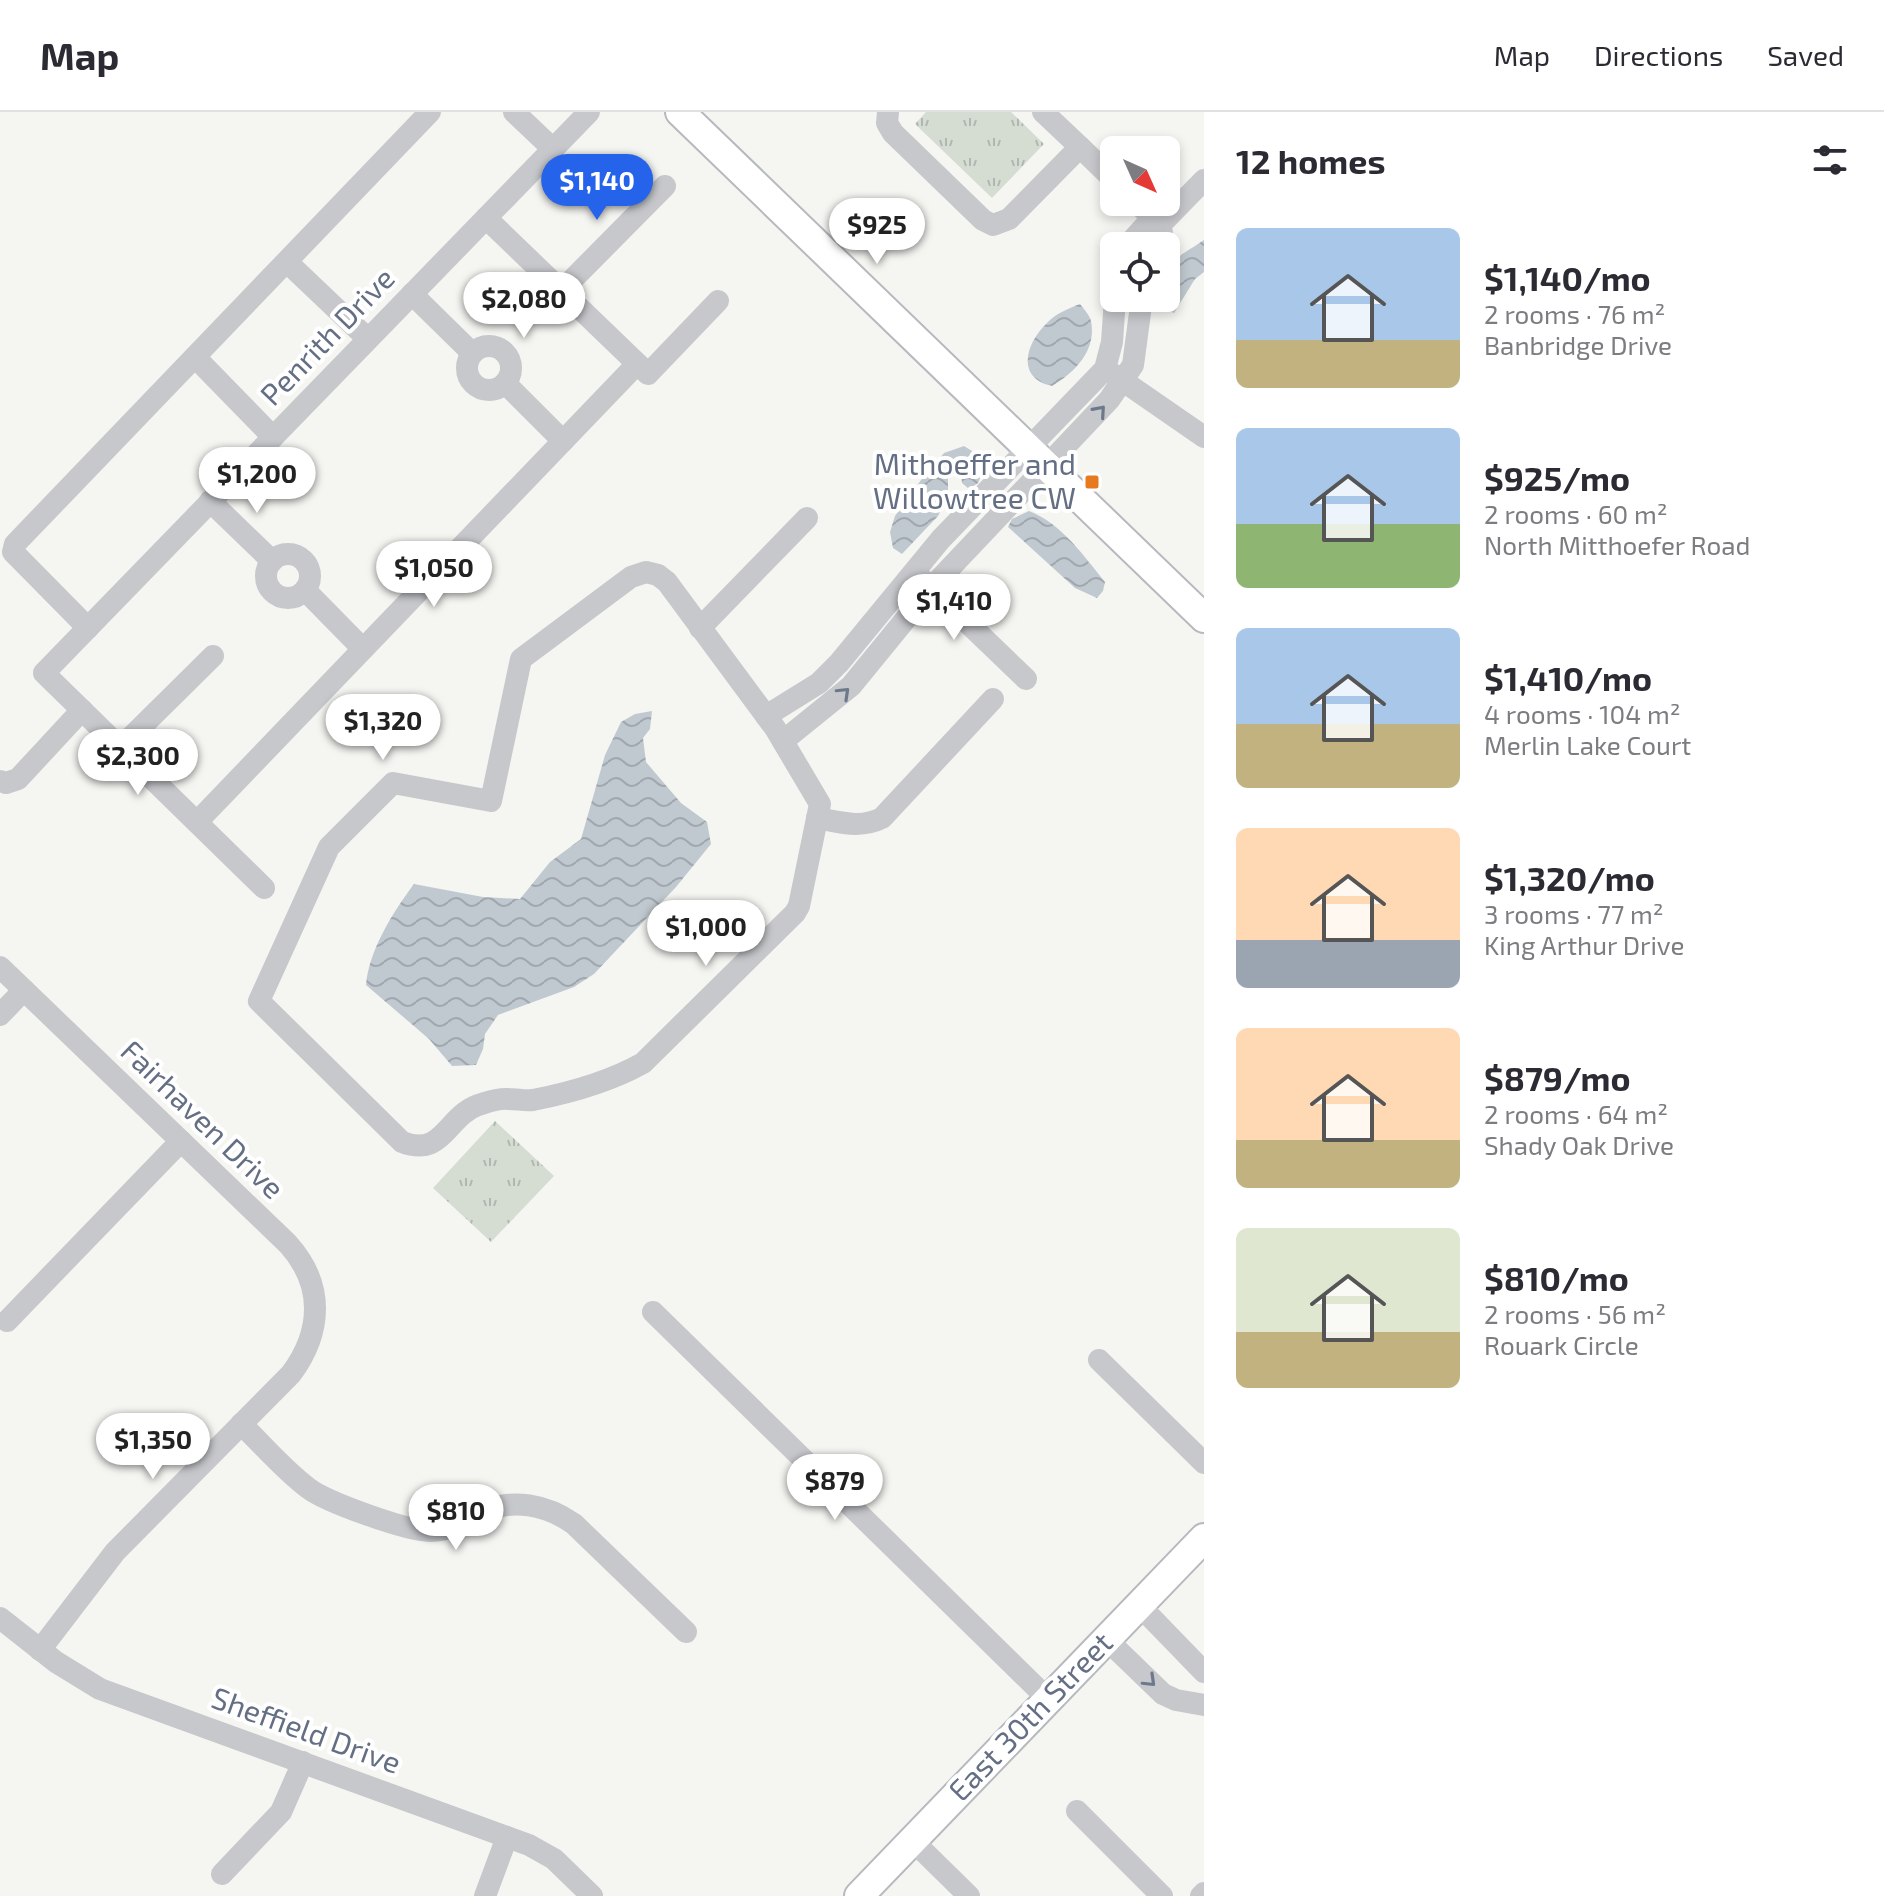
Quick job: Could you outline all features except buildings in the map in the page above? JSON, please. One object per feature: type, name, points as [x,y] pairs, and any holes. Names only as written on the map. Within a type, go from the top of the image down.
[{"type":"main road","points":[[680,112],[1204,618]]},
{"type":"main road","name":"East 30th Street","points":[[859,1896],[1204,1538]]},
{"type":"street","points":[[88,628],[13,552],[15,544],[430,112]]},
{"type":"street","points":[[514,112],[553,149]]},
{"type":"street","name":"Penrith Drive","points":[[82,710],[44,673],[589,112]]},
{"type":"street","points":[[888,112],[887,123],[893,133],[983,220],[993,225],[1009,219],[1080,147]]},
{"type":"street","points":[[1043,112],[1100,166]]},
{"type":"street","points":[[1163,232],[1204,180]]},
{"type":"street","points":[[561,291],[665,186]]},
{"type":"street","points":[[486,218],[648,374],[718,301]]},
{"type":"street","points":[[1140,232],[1146,225],[1155,232]]},
{"type":"street","points":[[287,262],[368,339]]},
{"type":"street","points":[[412,294],[472,353]]},
{"type":"street","points":[[1114,312],[1114,375]]},
{"type":"street","points":[[775,729],[851,686],[1038,458],[1114,375],[1133,365],[1140,312]]},
{"type":"street","points":[[491,346],[504,351],[509,357],[511,370],[505,383],[499,388],[484,390],[471,382],[467,368],[472,353],[491,346]]},
{"type":"street","points":[[195,357],[273,437]]},
{"type":"street","points":[[197,822],[637,364]]},
{"type":"street","points":[[1114,375],[1204,437]]},
{"type":"street","points":[[505,383],[563,441]]},
{"type":"street","points":[[775,729],[839,663],[941,539],[1038,458]]},
{"type":"street","points":[[210,501],[272,561]]},
{"type":"street","points":[[700,628],[807,518]]},
{"type":"street","points":[[292,554],[304,561],[310,574],[305,590],[289,598],[275,594],[266,574],[272,561],[292,554]]},
{"type":"street","points":[[914,571],[1026,679]]},
{"type":"street","points":[[646,572],[662,577],[775,729],[820,804],[799,906],[643,1063],[623,1074],[535,1100],[500,1099],[479,1105],[461,1116],[432,1144],[418,1146],[402,1142],[259,1001],[329,847],[393,783],[491,801],[521,659],[631,577],[646,572]]},
{"type":"street","points":[[305,590],[363,649]]},
{"type":"street","points":[[120,748],[213,656]]},
{"type":"street","points":[[817,818],[855,825],[882,818],[993,699]]},
{"type":"street","points":[[0,781],[6,783],[18,779],[82,710],[264,888]]},
{"type":"street","name":"Fairhaven Drive","points":[[0,967],[297,1254],[309,1277],[315,1303],[310,1341],[291,1374],[241,1424]]},
{"type":"street","points":[[0,1015],[24,990]]},
{"type":"street","points":[[7,1321],[181,1141]]},
{"type":"street","points":[[653,1312],[1049,1700]]},
{"type":"street","points":[[1099,1360],[1204,1463]]},
{"type":"street","points":[[40,1650],[115,1552],[241,1424],[316,1493],[413,1530],[450,1529],[504,1506],[526,1505],[555,1513],[574,1524],[686,1632]]},
{"type":"street","points":[[1139,1605],[1204,1672]]},
{"type":"street","name":"Sheffield Drive","points":[[0,1618],[73,1674],[100,1689],[542,1851],[592,1896]]},
{"type":"street","points":[[1106,1639],[1163,1694],[1176,1700],[1204,1705]]},
{"type":"street","points":[[222,1874],[281,1812],[303,1762]]},
{"type":"street","points":[[1077,1811],[1162,1896]]},
{"type":"street","points":[[485,1896],[507,1837]]},
{"type":"street","points":[[912,1840],[969,1896]]},
{"type":"green space","points":[[926,112],[1011,112],[1044,144],[992,198],[915,124]]},
{"type":"green space","points":[[495,1121],[554,1176],[491,1242],[433,1188]]},
{"type":"water","points":[[1204,240],[1204,272],[1195,279],[1180,303],[1180,256]]},
{"type":"water","points":[[1080,304],[1091,321],[1091,342],[1087,351],[1076,368],[1060,381],[1052,386],[1040,382],[1029,368],[1028,359],[1034,340],[1054,317]]},
{"type":"water","points":[[964,446],[980,456],[986,465],[978,483],[969,489],[962,483],[961,474],[954,472],[948,477],[948,497],[938,516],[902,554],[893,548],[890,532],[895,516],[944,453]]},
{"type":"water","points":[[1029,511],[1062,532],[1105,582],[1097,598],[1075,588],[1008,527],[1012,519]]},
{"type":"water","points":[[652,711],[650,729],[643,738],[646,762],[681,803],[707,822],[711,844],[676,887],[594,974],[574,987],[498,1015],[485,1034],[476,1065],[452,1066],[429,1039],[366,985],[372,958],[390,919],[414,884],[483,897],[520,899],[550,862],[581,839],[605,755],[621,722],[635,714]]},
{"type":"place","name":"Mithoeffer and Willowtree CW","points":[[1092,482]]}]
